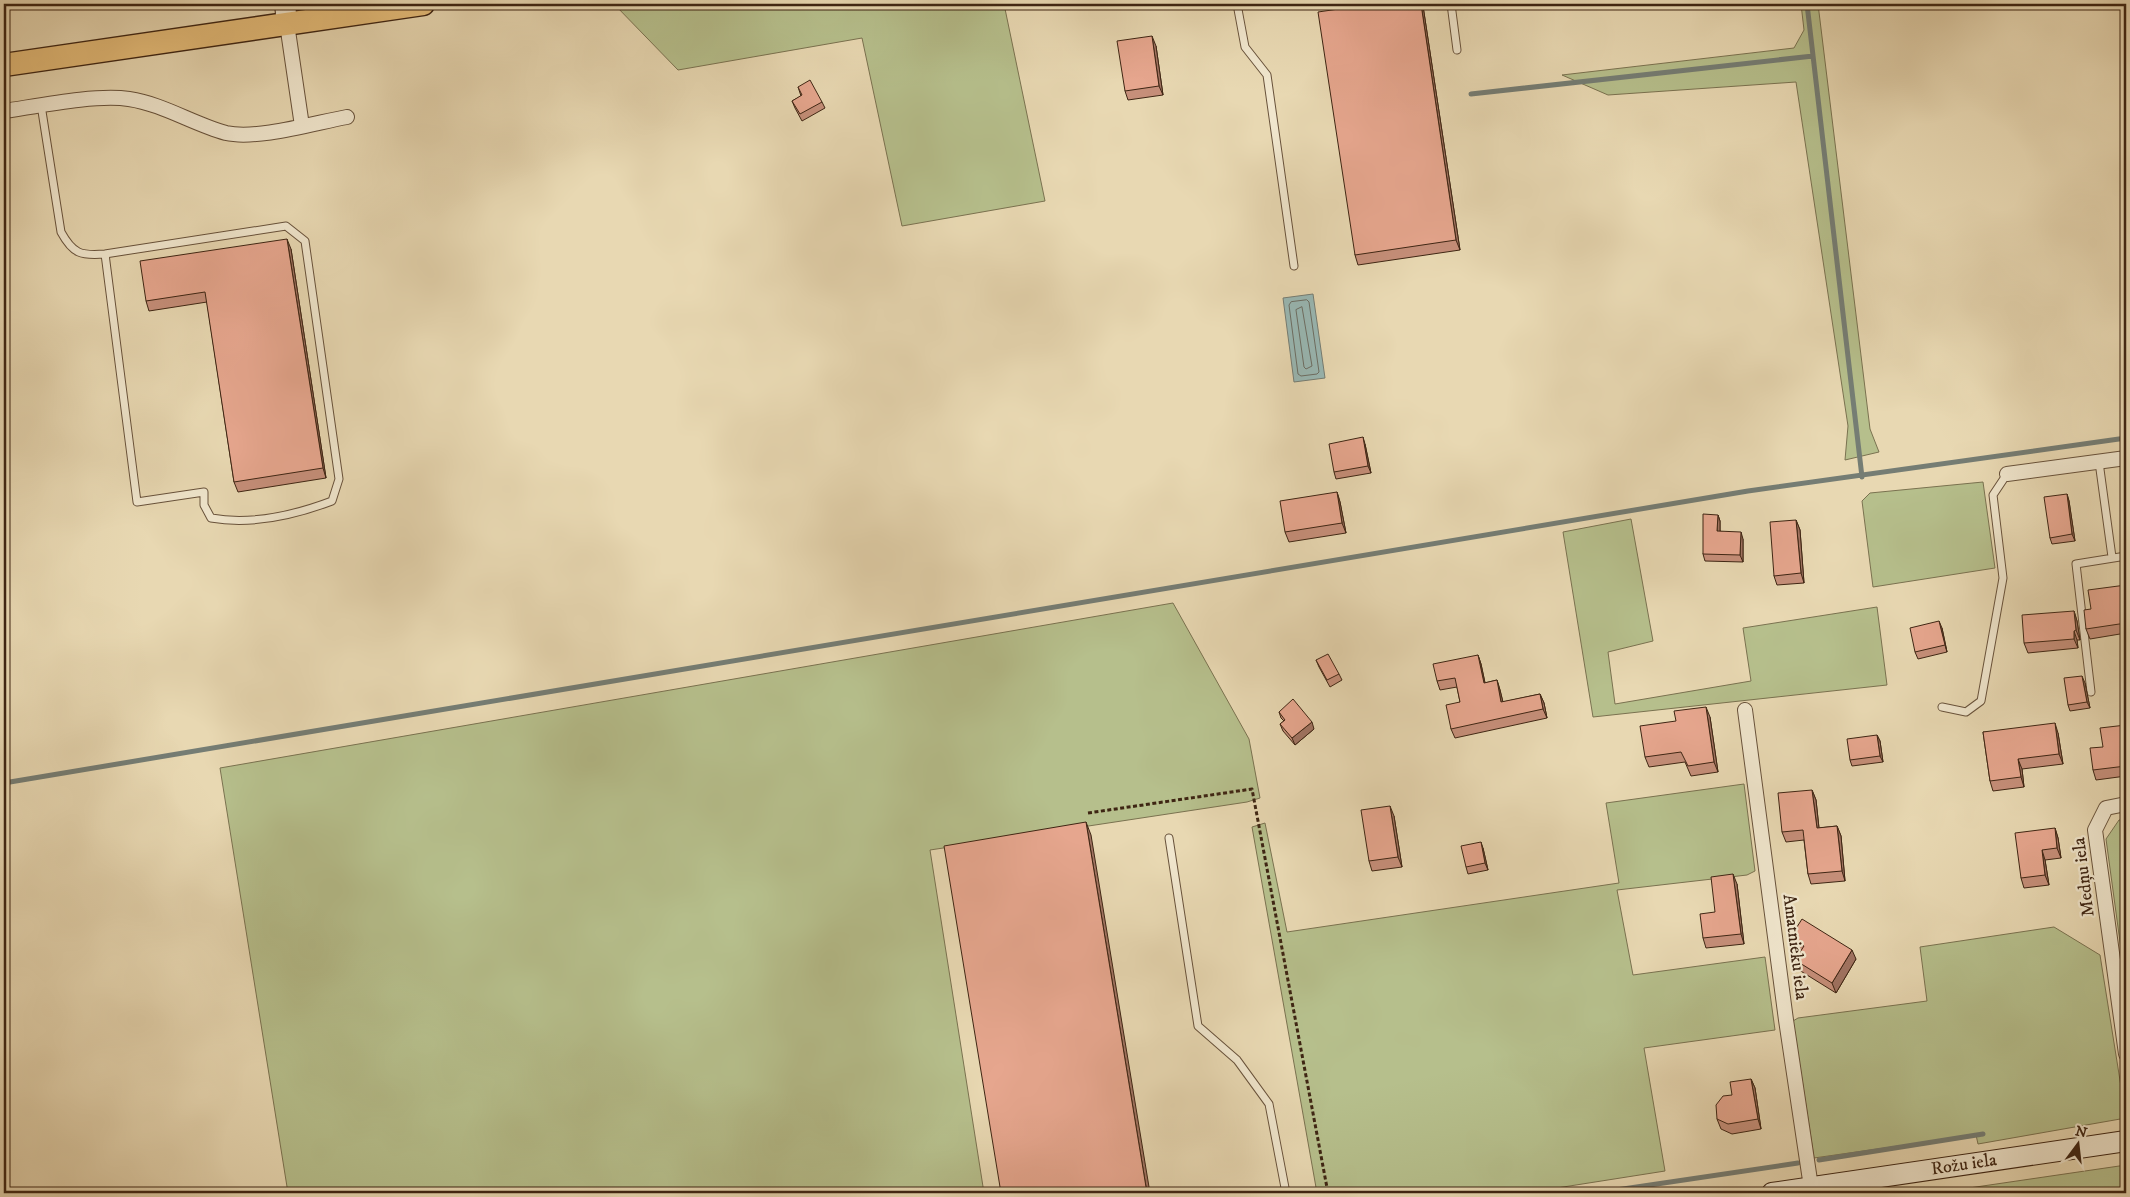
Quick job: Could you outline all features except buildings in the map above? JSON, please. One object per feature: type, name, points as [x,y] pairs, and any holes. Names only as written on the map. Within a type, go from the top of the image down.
[{"type":"main road","points":[[4,65],[286,14],[423,4]]},
{"type":"street","points":[[286,14],[302,126]]},
{"type":"street","points":[[4,111],[108,98],[127,99],[144,102],[201,125],[229,133],[258,134],[347,118]]},
{"type":"street","points":[[2007,474],[2126,458]]},
{"type":"street","name":"Amatnieku iela","points":[[1745,710],[1786,1020],[1811,1187]]},
{"type":"street","name":"Medņu iela","points":[[2126,804],[2106,808],[2095,830],[2126,1054]]},
{"type":"street","name":"Rožu iela","points":[[1772,1193],[2126,1141]]},
{"type":"lane","points":[[1255,4],[1237,5],[1245,47],[1267,75],[1294,266]]},
{"type":"lane","points":[[1451,4],[1458,50]]},
{"type":"lane","points":[[41,105],[61,232],[70,248],[88,255],[106,254],[286,226],[305,241],[339,479],[332,501],[303,512],[230,521],[211,518],[204,505],[204,492],[137,502],[106,254]]},
{"type":"lane","points":[[2099,462],[2112,557]]},
{"type":"lane","points":[[1942,707],[1966,712],[1981,701],[2003,578],[1993,495],[2007,474]]},
{"type":"lane","points":[[2091,692],[2076,564],[2126,556]]},
{"type":"lane","points":[[1169,838],[1198,1026],[1236,1060],[1269,1104],[1286,1193]]},
{"type":"path","points":[[1088,813],[1252,789],[1328,1193]]},
{"type":"green space","points":[[614,4],[1004,4],[1045,201],[902,226],[862,38],[678,70]]},
{"type":"green space","points":[[1801,4],[1818,4],[1870,429],[1879,452],[1845,460],[1848,426],[1796,82],[1608,95],[1562,75],[1794,48],[1804,30]]},
{"type":"green space","points":[[1983,482],[1995,568],[1873,587],[1862,501],[1870,493]]},
{"type":"green space","points":[[1631,519],[1653,641],[1608,652],[1615,704],[1751,681],[1743,628],[1877,607],[1887,685],[1593,717],[1563,532]]},
{"type":"green space","points":[[1173,603],[1249,739],[1260,798],[1247,802],[930,850],[984,1193],[288,1193],[220,768]]},
{"type":"green space","points":[[1744,784],[1755,871],[1747,875],[1617,890],[1633,975],[1765,957],[1775,1030],[1644,1048],[1665,1171],[1525,1193],[1317,1193],[1252,827],[1265,823],[1287,932],[1619,883],[1606,803]]},
{"type":"green space","points":[[2126,819],[2126,986],[2106,839],[2119,820]]},
{"type":"green space","points":[[2054,927],[2100,955],[2126,1118],[1978,1144],[1976,1135],[1814,1158],[1793,1021],[1798,1018],[1927,1001],[1920,947]]},
{"type":"green space","points":[[2126,1165],[2126,1193],[1935,1193]]},
{"type":"water","points":[[1313,294],[1325,378],[1294,382],[1283,298]]},
{"type":"waterway","points":[[1807,4],[1862,477]]},
{"type":"waterway","points":[[1471,94],[1813,56]]},
{"type":"waterway","points":[[4,783],[1748,491],[2126,438]]},
{"type":"waterway","points":[[1819,1160],[1983,1134]]},
{"type":"waterway","points":[[1596,1193],[1798,1163]]}]
